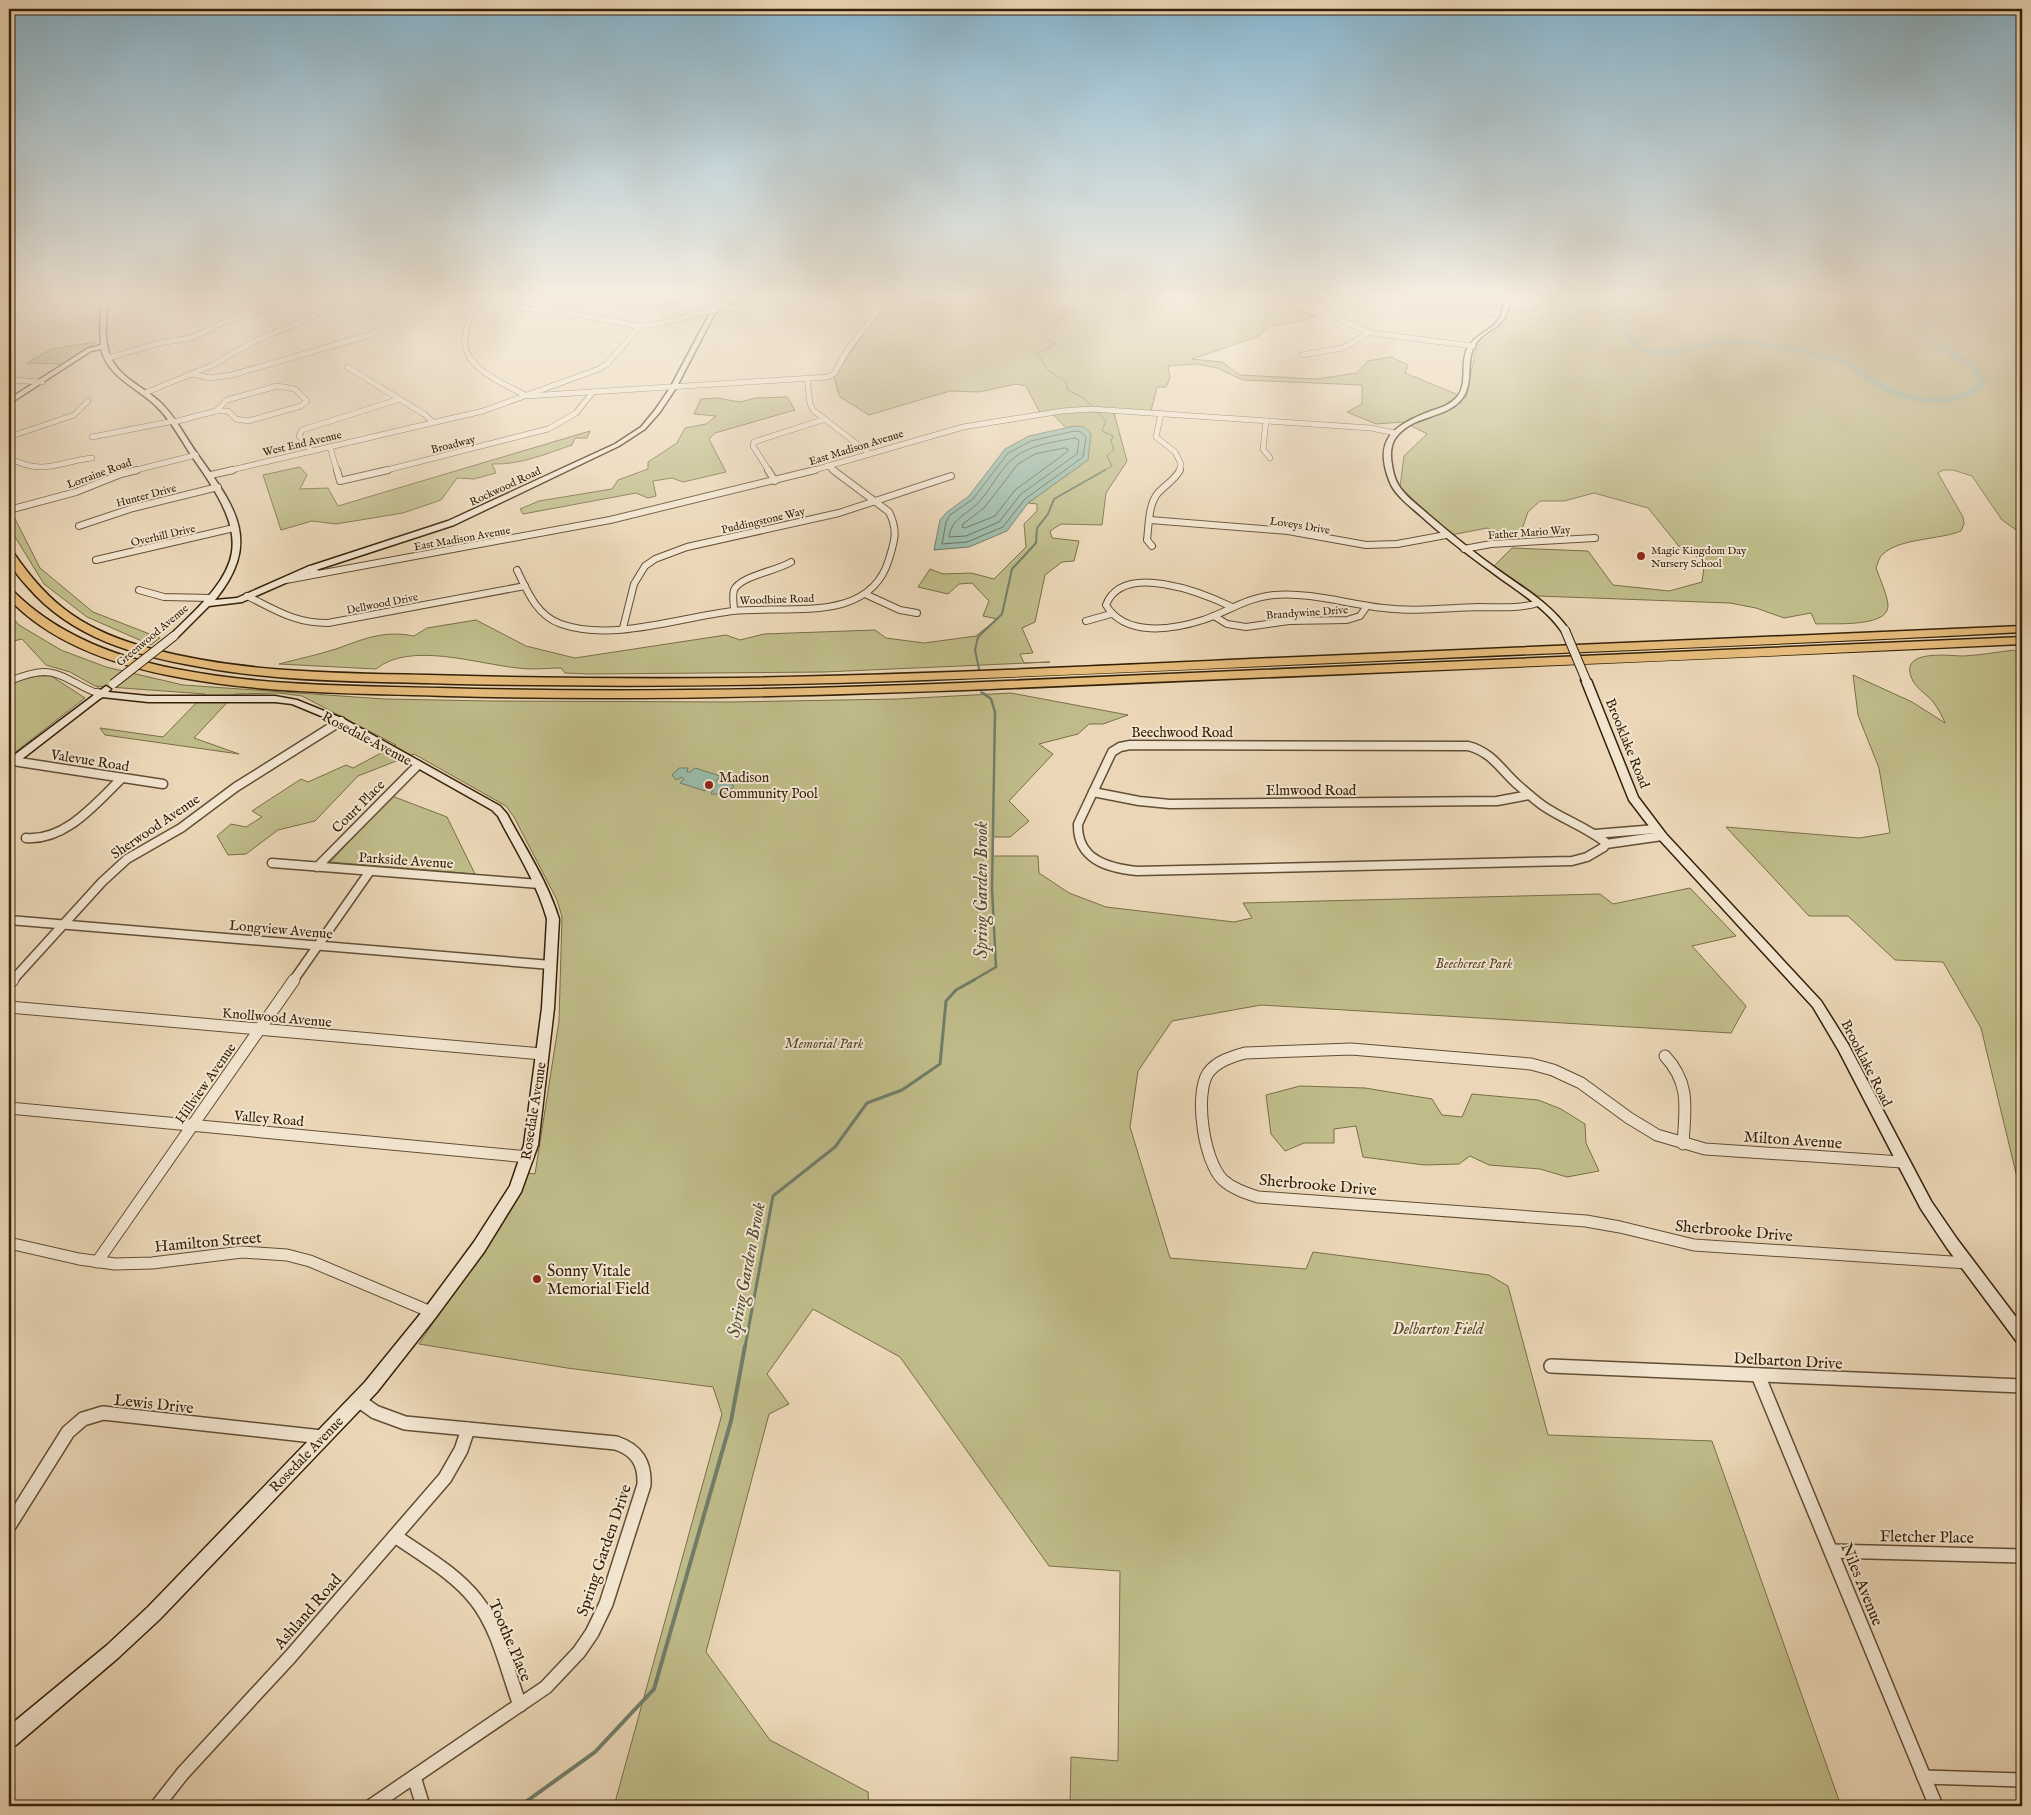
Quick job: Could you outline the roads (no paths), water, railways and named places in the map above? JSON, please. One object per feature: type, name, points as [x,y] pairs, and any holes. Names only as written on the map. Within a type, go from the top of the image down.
[{"type":"highway","points":[[9,554],[30,587],[57,611],[93,632],[137,648],[194,662],[254,671],[393,678],[651,682],[883,678],[2022,629]]},
{"type":"highway","points":[[9,593],[25,609],[56,630],[96,650],[148,667],[208,678],[264,684],[467,692],[722,694],[873,690],[2022,641]]},
{"type":"street","points":[[21,381],[42,382]]},
{"type":"street","name":"Greenwood Avenue","points":[[11,763],[174,636],[208,601],[226,579],[236,559],[237,542],[234,528],[218,487],[211,475],[174,421],[130,381]]},
{"type":"street","points":[[145,393],[175,381]]},
{"type":"street","points":[[369,381],[400,399],[433,422]]},
{"type":"street","points":[[500,381],[527,396],[771,381]]},
{"type":"street","name":"West End Avenue","points":[[211,475],[483,411],[569,381]]},
{"type":"street","name":"Rockwood Road","points":[[208,601],[232,602],[283,580],[451,523],[612,448],[632,436],[648,423],[677,381]]},
{"type":"street","points":[[807,381],[811,407],[870,454]]},
{"type":"street","points":[[1395,432],[1408,424],[1445,408],[1460,397],[1466,388],[1466,381]]},
{"type":"street","points":[[9,402],[42,382]]},
{"type":"street","points":[[92,438],[216,411],[228,411],[234,414],[236,419],[247,421],[301,406],[307,401],[306,398],[291,387],[278,386],[227,400],[216,411]]},
{"type":"street","name":"Broadway","points":[[330,447],[340,481],[349,480],[540,432],[573,415],[593,392]]},
{"type":"street","points":[[312,451],[299,436],[302,430],[400,399]]},
{"type":"street","points":[[9,437],[70,417],[79,411],[88,400]]},
{"type":"street","name":"East Madison Avenue","points":[[315,570],[328,572],[603,522],[691,498],[774,481],[963,427],[1062,411],[1100,409],[1371,428],[1395,432]]},
{"type":"street","points":[[1152,546],[1147,540],[1156,496],[1176,478],[1181,468],[1178,456],[1156,437],[1161,413]]},
{"type":"street","points":[[774,481],[753,446],[754,442],[825,419]]},
{"type":"street","points":[[1266,420],[1263,449],[1270,458]]},
{"type":"street","name":"Brooklake Road","points":[[1395,432],[1387,448],[1394,484],[1406,498],[1464,549],[1556,617],[1565,630],[1630,792],[1642,811],[1659,832],[1817,1004],[1836,1033],[1925,1204],[2022,1337]]},
{"type":"street","name":"Lorraine Road","points":[[9,510],[76,492],[121,474],[196,455]]},
{"type":"street","points":[[9,458],[23,467],[37,468],[92,458]]},
{"type":"street","name":"Woodbine Road","points":[[517,570],[540,612],[553,620],[577,627],[623,628],[734,610],[822,608],[841,604],[865,594],[882,580],[896,533],[892,516],[828,466]]},
{"type":"street","name":"Puddingstone Way","points":[[623,628],[635,577],[644,567],[658,558],[687,547],[814,519],[951,476]]},
{"type":"street","name":"Hunter Drive","points":[[79,526],[133,508],[218,487]]},
{"type":"street","name":"Loveys Drive","points":[[1150,520],[1288,531],[1366,545],[1397,544],[1446,534]]},
{"type":"street","name":"Overhill Drive","points":[[96,560],[234,528]]},
{"type":"street","name":"Father Mario Way","points":[[1464,549],[1490,544],[1595,538]]},
{"type":"street","points":[[734,610],[734,592],[739,585],[747,580],[782,568],[791,562]]},
{"type":"street","points":[[1086,621],[1111,614],[1106,605],[1109,597],[1122,588],[1137,584],[1162,584],[1183,587],[1232,607]]},
{"type":"street","name":"Dellwood Drive","points":[[248,596],[296,620],[309,623],[328,622],[525,586]]},
{"type":"street","points":[[139,590],[164,597],[208,601]]},
{"type":"street","points":[[865,594],[900,610],[917,613]]},
{"type":"street","name":"Brandywine Drive","points":[[1111,614],[1126,623],[1145,627],[1185,624],[1214,616],[1254,598],[1283,595],[1326,598],[1367,606],[1410,610],[1513,606],[1538,603]]},
{"type":"street","name":"Brandywine Drive","points":[[1214,616],[1227,624],[1246,627],[1289,621],[1347,620],[1360,616],[1367,606]]},
{"type":"street","points":[[9,681],[35,674],[54,673],[81,688],[100,694]]},
{"type":"street","name":"Rosedale Avenue","points":[[9,1738],[112,1652],[154,1613],[391,1364],[470,1261],[516,1188],[528,1157],[548,1008],[552,920],[549,905],[502,814],[496,808],[341,721],[284,700],[132,698],[100,694]]},
{"type":"street","name":"Sherwood Avenue","points":[[9,984],[102,882],[128,859],[181,828],[236,787],[341,721]]},
{"type":"street","name":"Beechwood Road","points":[[1606,844],[1595,834],[1554,812],[1529,794],[1491,756],[1479,750],[1462,746],[1120,746],[1112,752],[1093,792],[1078,824],[1077,837],[1088,854],[1101,864],[1130,871],[1572,861],[1595,854],[1606,844],[1659,832]]},
{"type":"street","name":"Valevue Road","points":[[11,763],[163,784]]},
{"type":"street","name":"Court Place","points":[[317,867],[418,765]]},
{"type":"street","points":[[26,838],[38,840],[56,834],[122,778]]},
{"type":"street","name":"Elmwood Road","points":[[1093,792],[1139,801],[1170,804],[1497,801],[1529,794]]},
{"type":"street","points":[[1595,834],[1659,832]]},
{"type":"street","name":"Parkside Avenue","points":[[272,863],[539,884]]},
{"type":"street","name":"Hillview Avenue","points":[[97,1262],[370,871]]},
{"type":"street","name":"Longview Avenue","points":[[9,920],[550,965]]},
{"type":"street","name":"Knollwood Avenue","points":[[9,1007],[542,1054]]},
{"type":"street","name":"Sherbrooke Drive","points":[[1683,1144],[1645,1128],[1593,1091],[1569,1077],[1546,1068],[1522,1062],[1351,1049],[1244,1053],[1216,1064],[1204,1080],[1202,1089],[1206,1147],[1211,1166],[1226,1183],[1246,1194],[1258,1197],[1586,1221],[1620,1227],[1694,1245],[1967,1263]]},
{"type":"street","points":[[1665,1056],[1678,1070],[1685,1089],[1683,1144]]},
{"type":"street","name":"Valley Road","points":[[9,1108],[528,1157]]},
{"type":"street","name":"Milton Avenue","points":[[1683,1144],[1705,1149],[1902,1162]]},
{"type":"street","name":"Hamilton Street","points":[[9,1243],[97,1262],[157,1263],[234,1252],[274,1252],[293,1255],[431,1312]]},
{"type":"street","name":"Delbarton Drive","points":[[1551,1366],[2022,1386]]},
{"type":"street","name":"Niles Avenue","points":[[1758,1375],[1936,1806]]},
{"type":"street","name":"Spring Garden Drive","points":[[358,1400],[375,1412],[405,1423],[616,1444],[633,1450],[643,1465],[644,1485],[606,1604],[592,1633],[564,1671],[520,1706],[371,1806]]},
{"type":"street","name":"Lewis Drive","points":[[9,1526],[68,1432],[83,1420],[92,1416],[103,1413],[322,1437]]},
{"type":"street","name":"Ashland Road","points":[[157,1806],[196,1756],[266,1684],[449,1472],[461,1450],[468,1429]]},
{"type":"street","name":"Toothe Place","points":[[395,1536],[466,1589],[477,1602],[486,1617],[520,1706]]},
{"type":"street","name":"Fletcher Place","points":[[1831,1551],[2022,1556]]},
{"type":"street","points":[[414,1777],[423,1806]]},
{"type":"street","points":[[1924,1777],[2022,1780]]},
{"type":"water","points":[[1075,426],[1084,427],[1091,434],[1088,460],[1028,503],[1007,531],[969,547],[934,550],[940,520],[947,512],[969,496],[1005,449],[1029,436]]},
{"type":"water","points":[[679,768],[688,768],[687,772],[690,772],[695,768],[720,776],[716,781],[719,782],[726,778],[734,786],[727,794],[711,794],[714,787],[710,787],[705,791],[680,783],[684,779],[682,777],[676,780],[672,775]]},
{"type":"waterway","name":"Spring Garden Brook","points":[[1064,381],[1068,390],[1085,399],[1106,421],[1102,431],[1113,436],[1111,441],[1114,449],[1107,456],[1112,466],[1103,471]]},
{"type":"waterway","points":[[1871,381],[1887,390],[1931,400],[1961,397],[1973,391],[1983,383],[1982,381]]},
{"type":"waterway","name":"Spring Garden Brook","points":[[979,669],[975,650],[978,637],[1002,614],[1012,569],[1036,543],[1037,528],[1048,514],[1054,499],[1105,470]]},
{"type":"waterway","name":"Spring Garden Brook","points":[[981,692],[985,695]]},
{"type":"waterway","name":"Spring Garden Brook","points":[[972,981],[996,967],[992,889],[995,712],[991,699],[983,693]]},
{"type":"waterway","name":"Spring Garden Brook","points":[[745,1347],[773,1196],[835,1147],[867,1103],[902,1090],[940,1064],[946,1001],[956,990],[974,980]]},
{"type":"waterway","name":"Spring Garden Brook","points":[[520,1806],[595,1752],[654,1689],[731,1421],[745,1346]]},
{"type":"place","name":"Magic Kingdom Day Nursery School","points":[[1641,556]]},
{"type":"place","name":"Madison Community Pool","points":[[709,785]]},
{"type":"place","name":"Sonny Vitale Memorial Field","points":[[537,1279]]},
{"type":"park label","name":"Beechcrest Park","points":[[1474,963]]},
{"type":"park label","name":"Memorial Park","points":[[824,1043]]},
{"type":"park label","name":"Delbarton Field","points":[[1438,1328]]}]
